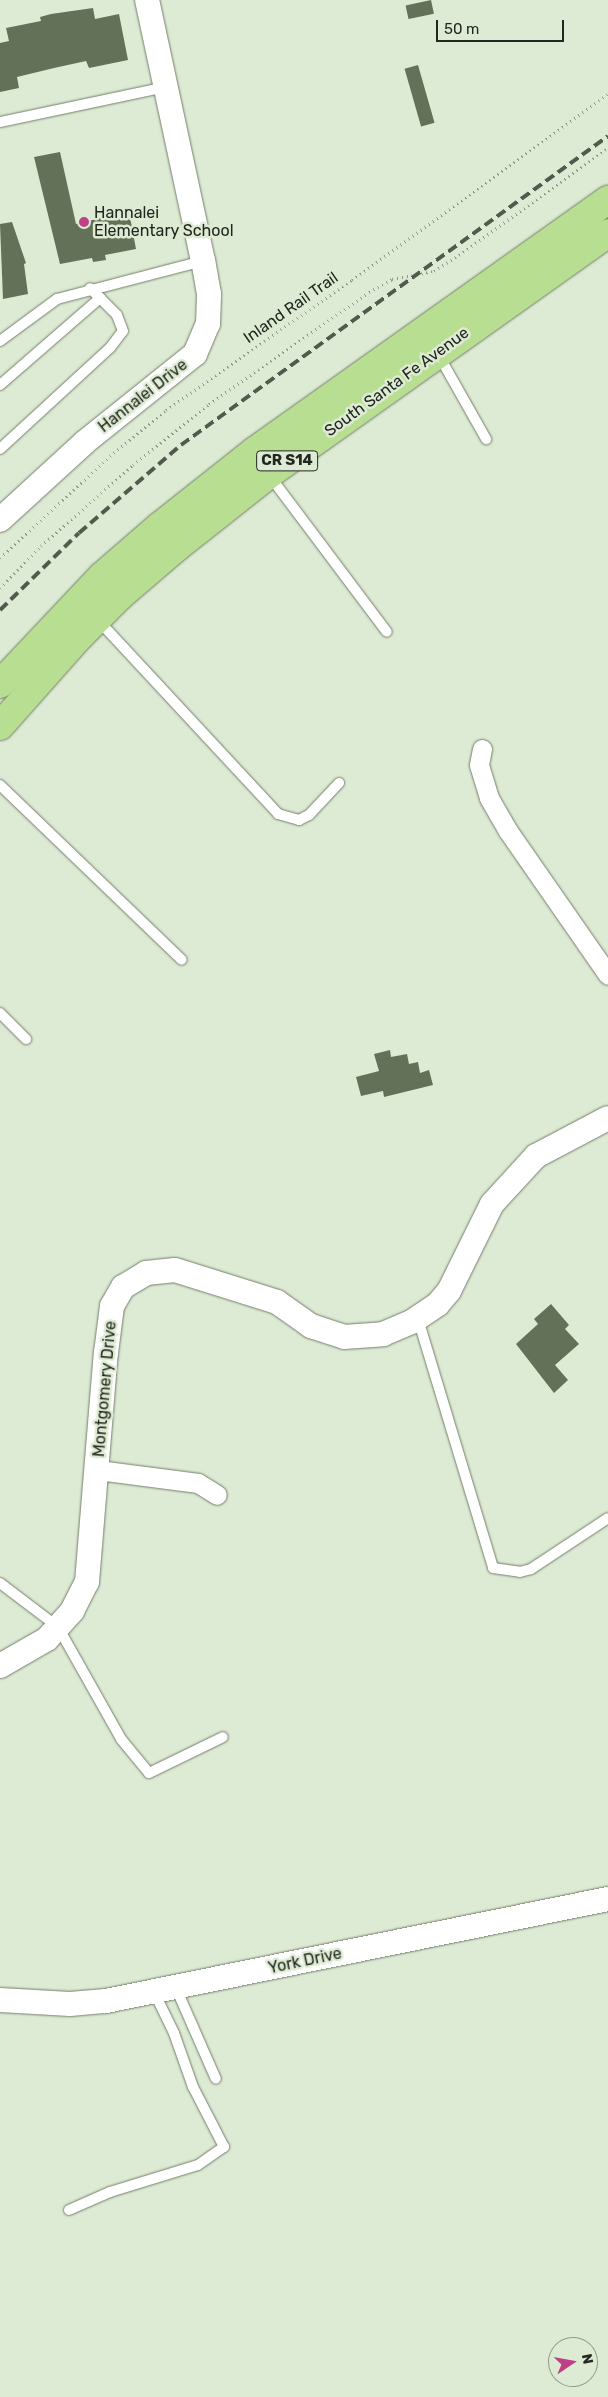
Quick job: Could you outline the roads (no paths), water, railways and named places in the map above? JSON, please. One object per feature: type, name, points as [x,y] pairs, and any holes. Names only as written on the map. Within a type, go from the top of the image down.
[{"type":"main road","name":"South Santa Fe Avenue","points":[[0,684],[102,576],[160,526],[256,450],[608,200]]},
{"type":"main road","name":"South Santa Fe Avenue","points":[[0,726],[97,619],[170,553],[269,474],[437,353],[606,241]]},
{"type":"street","name":"Hannalei Drive","points":[[0,520],[85,442],[195,354],[208,324],[209,294],[203,261],[147,0]]},
{"type":"street","points":[[482,749],[479,765],[489,798],[508,831],[608,975]]},
{"type":"street","name":"Montgomery Drive","points":[[0,1666],[47,1639],[72,1611],[87,1582],[112,1306],[122,1287],[146,1273],[175,1270],[218,1281],[277,1302],[311,1326],[344,1337],[375,1336],[417,1318],[438,1304],[449,1291],[492,1204],[536,1156],[608,1118]]},
{"type":"street","points":[[98,1470],[198,1483],[218,1496]]},
{"type":"street","name":"York Drive","points":[[0,2000],[70,2004],[165,1990],[608,1899]]},
{"type":"lane","points":[[0,122],[166,87]]},
{"type":"lane","points":[[0,341],[57,298],[90,288],[203,261]]},
{"type":"lane","points":[[0,449],[110,348],[124,331],[117,315],[90,288]]},
{"type":"lane","points":[[0,385],[100,298]]},
{"type":"lane","points":[[437,353],[486,439]]},
{"type":"lane","points":[[269,474],[387,632]]},
{"type":"lane","points":[[97,619],[278,814],[299,820],[309,815],[338,783]]},
{"type":"lane","points":[[0,785],[182,960]]},
{"type":"lane","points":[[0,1013],[26,1039]]},
{"type":"lane","points":[[417,1318],[493,1568],[520,1572],[531,1568],[608,1518]]},
{"type":"lane","points":[[0,1582],[58,1626],[120,1739],[150,1774],[223,1738]]},
{"type":"lane","points":[[165,1990],[216,2079]]},
{"type":"lane","points":[[69,2210],[110,2192],[198,2165],[224,2147],[193,2087],[174,2033],[165,1990]]},
{"type":"railway","points":[[0,610],[79,533],[181,445],[608,136]]},
{"type":"place","name":"Hannalei Elementary School","points":[[84,222]]}]
